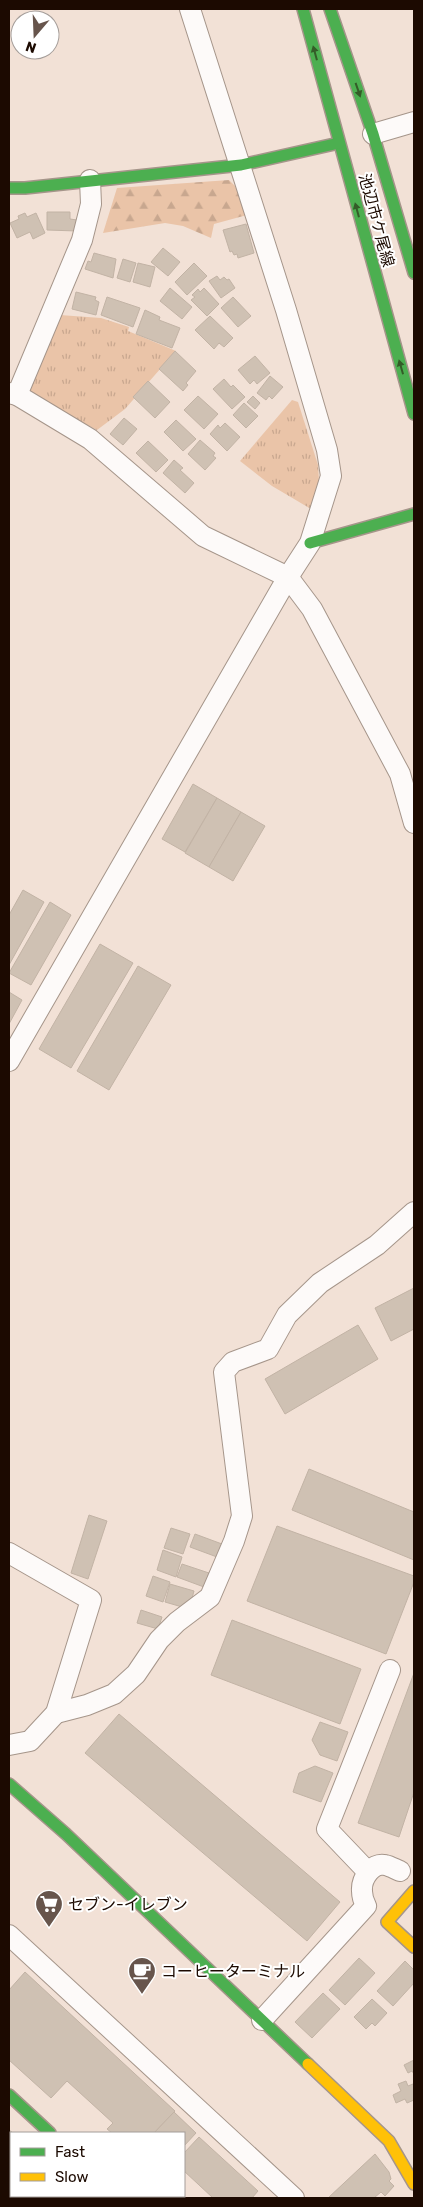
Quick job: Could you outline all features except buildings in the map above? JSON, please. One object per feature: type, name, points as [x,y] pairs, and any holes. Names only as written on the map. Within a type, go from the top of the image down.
[{"type":"street","points":[[9,1061],[288,577],[310,543],[331,476],[327,450],[286,310],[190,9]]},
{"type":"street","name":"池辺市ケ尾線","points":[[301,9],[310,34],[414,414]]},
{"type":"street","name":"池辺市ケ尾線","points":[[330,9],[373,134],[414,272]]},
{"type":"street","name":"池辺市ケ尾線","points":[[339,9],[342,44]]},
{"type":"street","points":[[373,134],[414,122]]},
{"type":"street","points":[[9,188],[25,188],[241,165],[339,143]]},
{"type":"street","points":[[90,180],[91,204],[82,240],[13,394],[90,439],[203,536],[288,577],[312,609],[400,774],[414,823]]},
{"type":"street","points":[[310,543],[414,514]]},
{"type":"street","points":[[56,1713],[87,1706],[114,1694],[136,1674],[159,1640],[177,1622],[210,1597],[234,1541],[242,1516],[224,1372],[233,1362],[268,1349],[287,1315],[320,1283],[377,1245],[414,1212]]},
{"type":"street","points":[[9,1553],[91,1600],[56,1713],[30,1741],[9,1745]]},
{"type":"street","points":[[368,1872],[326,1829],[390,1670]]},
{"type":"street","points":[[9,1784],[66,1834],[389,2141],[414,2182]]},
{"type":"street","points":[[262,2020],[366,1906],[361,1892],[368,1872],[377,1865],[385,1865],[400,1871]]},
{"type":"street","points":[[414,1891],[387,1922],[414,1947]]},
{"type":"street","points":[[9,1935],[294,2198]]},
{"type":"street","points":[[9,2095],[49,2132]]},
{"type":"green space","points":[[229,180],[235,186],[247,215],[214,224],[211,238],[183,226],[165,223],[103,233],[117,188]]},
{"type":"green space","points":[[60,315],[101,318],[129,327],[128,331],[176,351],[125,409],[97,430],[31,396],[28,388]]},
{"type":"green space","points":[[292,400],[298,402],[318,465],[319,481],[311,509],[272,486],[240,461]]},
{"type":"traffic: fast","points":[[303,9],[414,414]]},
{"type":"traffic: fast","points":[[330,9],[373,134],[414,273]]},
{"type":"traffic: fast","points":[[9,188],[25,188],[241,165],[339,143]]},
{"type":"traffic: fast","points":[[310,543],[414,514]]},
{"type":"traffic: fast","points":[[9,1784],[66,1834],[308,2064]]},
{"type":"traffic: fast","points":[[9,2095],[49,2132]]},
{"type":"traffic: slow","points":[[414,1891],[387,1922],[414,1947]]},
{"type":"traffic: slow","points":[[308,2064],[389,2141],[414,2184]]},
{"type":"place","name":"セブン-イレブン","points":[[49,1928]]},
{"type":"place","name":"コーヒーターミナル","points":[[142,1995]]}]
